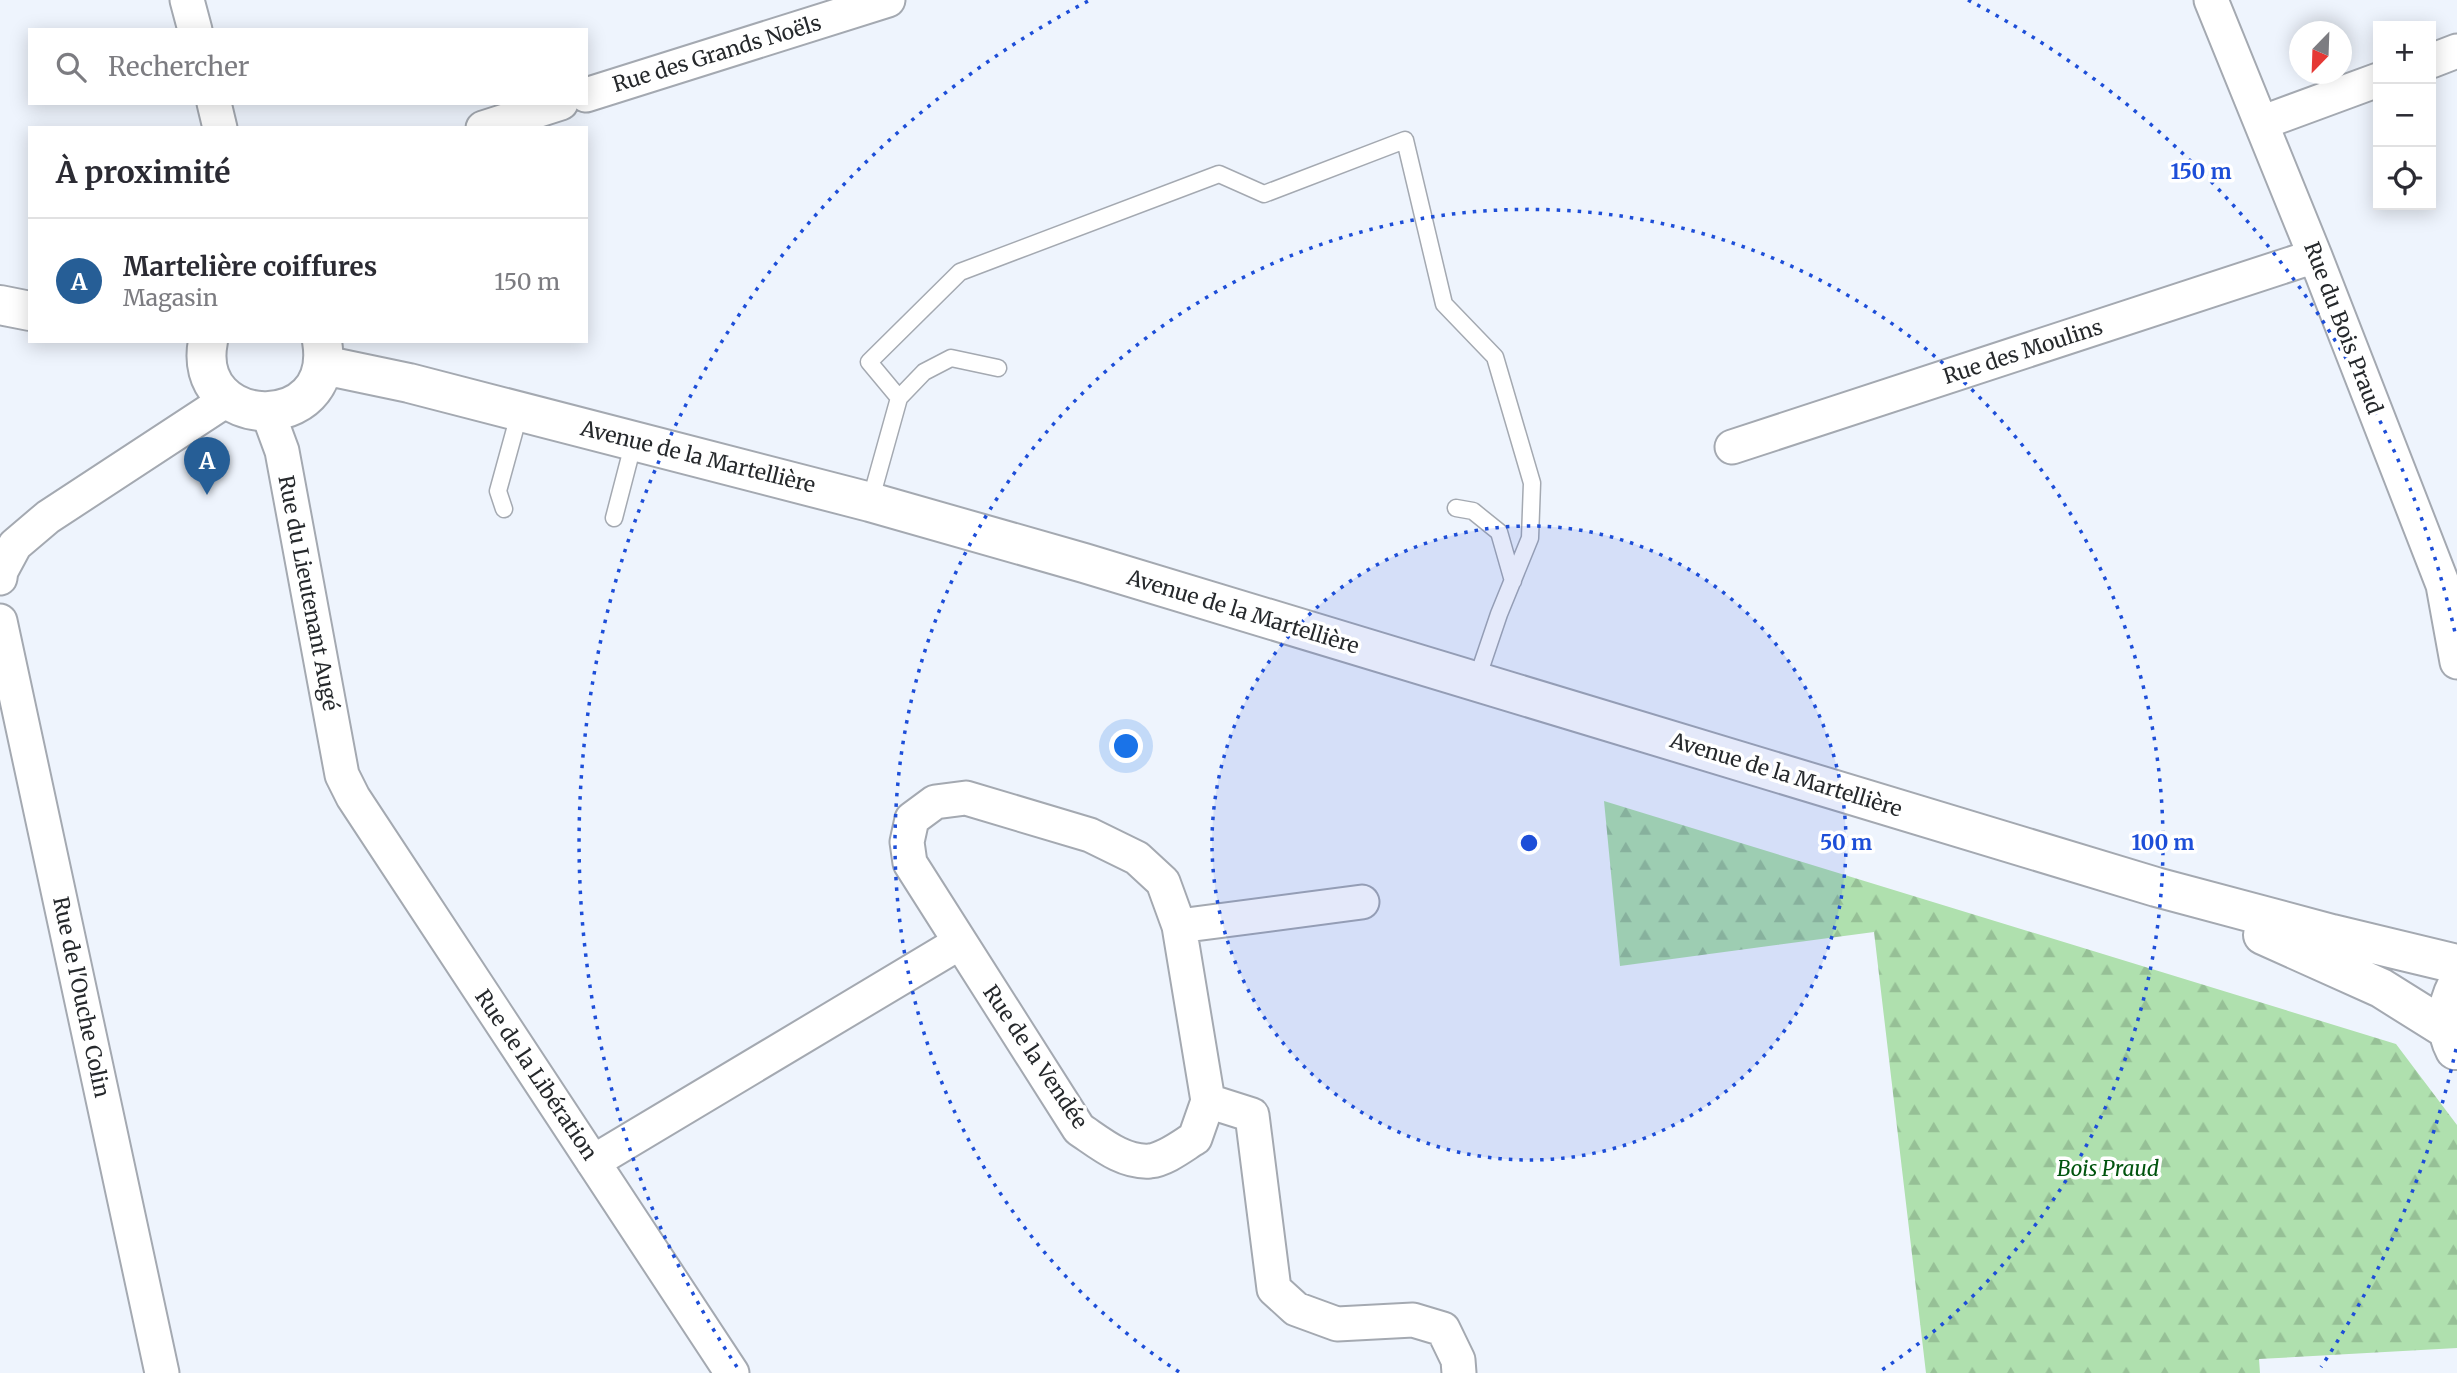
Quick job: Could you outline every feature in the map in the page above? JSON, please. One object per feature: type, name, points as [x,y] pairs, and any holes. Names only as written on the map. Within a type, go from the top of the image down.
[{"type":"street","points":[[187,0],[194,28]]},
{"type":"street","name":"Rue des Grands Noëls","points":[[588,94],[888,0]]},
{"type":"street","name":"Rue du Bois Praud","points":[[2211,0],[2315,256],[2443,585],[2457,662]]},
{"type":"street","points":[[2436,59],[2457,51]]},
{"type":"street","points":[[2261,123],[2373,82]]},
{"type":"street","points":[[489,126],[555,105]]},
{"type":"street","name":"Rue des Moulins","points":[[1732,447],[2315,256]]},
{"type":"street","points":[[0,305],[28,311]]},
{"type":"street","points":[[202,343],[212,380],[228,399],[254,412],[281,411],[302,400],[315,384],[322,353]]},
{"type":"street","name":"Avenue de la Martellière","points":[[322,353],[409,383],[870,502],[1084,563],[2156,887],[2457,964]]},
{"type":"street","points":[[0,578],[7,539],[48,517],[228,399]]},
{"type":"street","name":"Rue du Lieutenant Augé","points":[[268,413],[282,451],[342,775]]},
{"type":"street","name":"Rue de l'Ouche Colin","points":[[0,621],[162,1373]]},
{"type":"street","name":"Rue de la Libération","points":[[342,775],[383,845],[732,1373]]},
{"type":"street","name":"Rue de la Vendée","points":[[966,798],[1090,835],[1137,858],[1163,882],[1179,926],[1208,1101],[1195,1138],[1169,1154],[1149,1161],[1117,1155],[1079,1129],[909,863],[906,842],[912,819],[935,802],[966,798]]},
{"type":"street","name":"Avenue de la Martellière","points":[[2156,887],[2381,988],[2453,1042]]},
{"type":"street","points":[[1179,926],[1362,902]]},
{"type":"street","points":[[593,1162],[960,943]]},
{"type":"street","points":[[2453,1042],[2449,1004],[2457,985]]},
{"type":"street","points":[[1208,1101],[1252,1115],[1274,1289],[1296,1308],[1337,1324],[1413,1320],[1443,1329],[1458,1360],[1459,1373]]},
{"type":"lane","points":[[899,398],[869,362],[960,272],[1219,174],[1264,194],[1405,140],[1444,304],[1495,357],[1532,483],[1530,538],[1476,682]]},
{"type":"lane","points":[[870,502],[899,398],[925,372],[951,358],[998,368]]},
{"type":"lane","points":[[504,509],[498,491],[520,411]]},
{"type":"lane","points":[[614,518],[634,441]]},
{"type":"lane","points":[[1455,508],[1473,512],[1499,533],[1513,580]]},
{"type":"green space","name":"Bois Praud","points":[[1604,801],[2396,1044],[2457,1125],[2457,1348],[2259,1359],[2260,1373],[1926,1373],[1874,932],[1620,966]]},
{"type":"place","name":"Martelière coiffures","points":[[207,495]]}]
